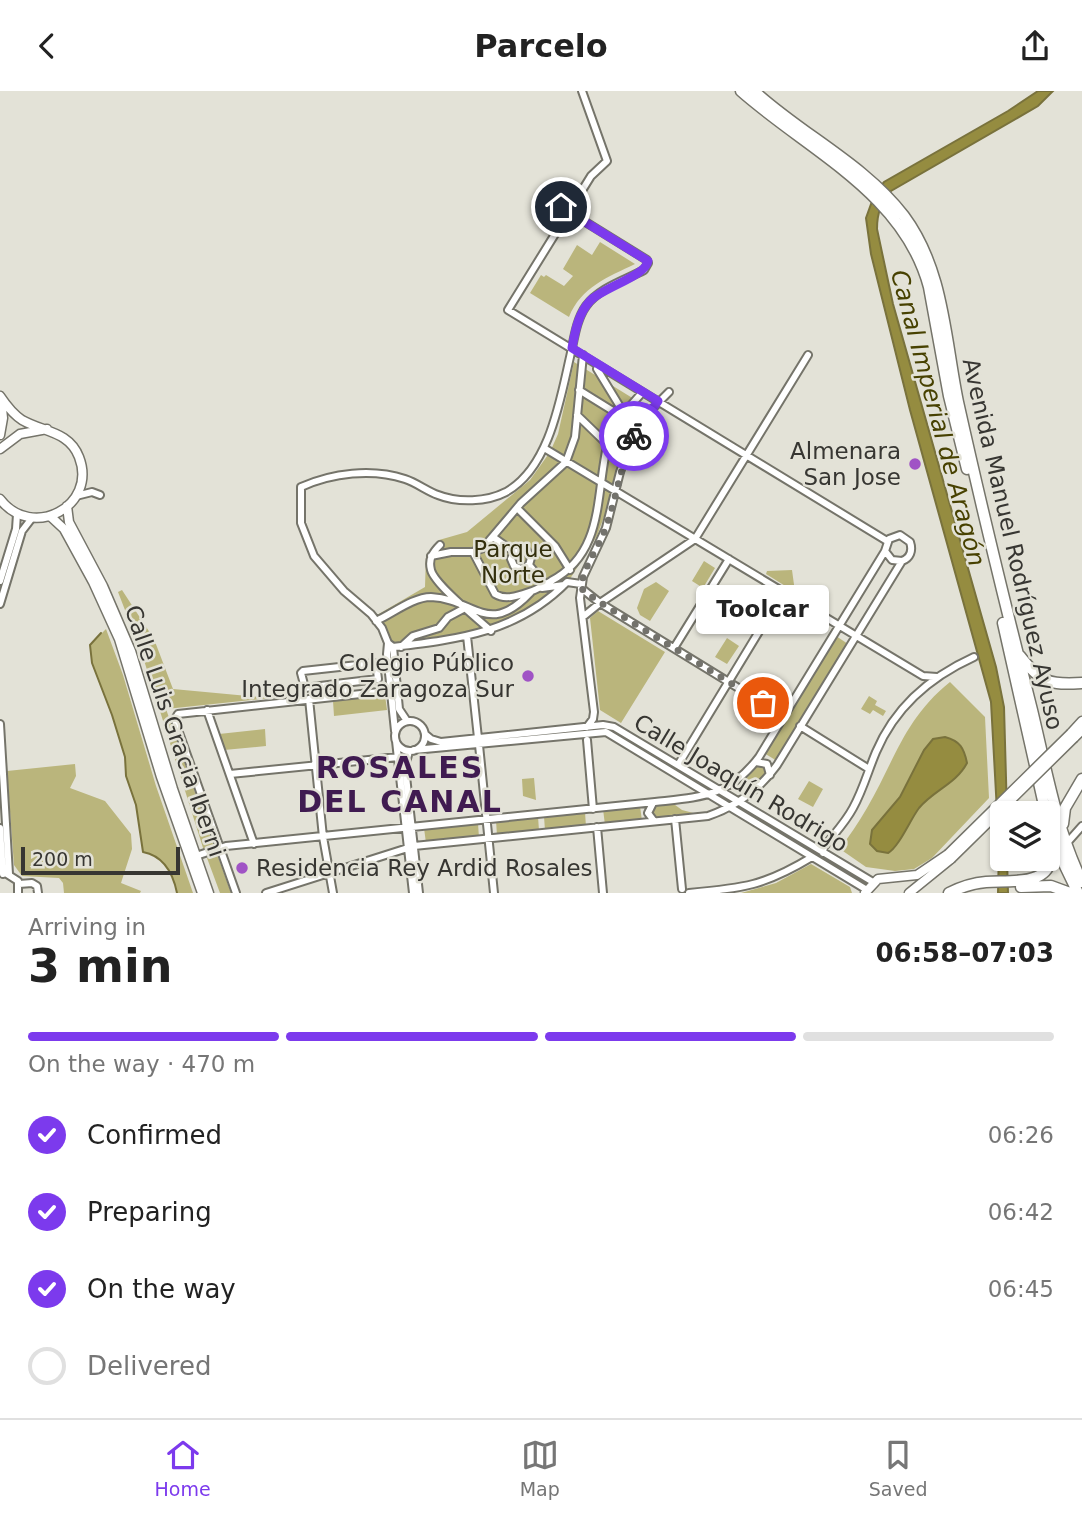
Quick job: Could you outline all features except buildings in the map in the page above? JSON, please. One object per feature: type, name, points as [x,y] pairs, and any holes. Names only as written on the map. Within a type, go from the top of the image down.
[{"type":"highway","points":[[741,91],[776,120],[864,181]]},
{"type":"highway","points":[[754,91],[864,181],[901,220]]},
{"type":"highway","points":[[763,91],[770,105]]},
{"type":"highway","name":"Avenida Manuel Rodríguez Ayuso","points":[[901,220],[917,238],[934,279],[959,403],[1017,652],[1065,840],[1082,883]]},
{"type":"highway","name":"Avenida Manuel Rodríguez Ayuso","points":[[901,220],[920,259],[929,287],[949,396],[1042,801]]},
{"type":"highway","points":[[1017,652],[1037,675],[1047,682],[1082,683]]},
{"type":"highway","points":[[1065,840],[1064,812],[1082,779]]},
{"type":"highway","points":[[1060,852],[1078,893]]},
{"type":"highway","points":[[1022,884],[1044,871]]},
{"type":"highway","points":[[949,893],[1022,884],[1051,886],[1070,893]]},
{"type":"main road","points":[[0,397],[18,417],[62,436],[72,445],[81,463],[82,478],[76,496],[67,506],[50,516],[32,518],[17,514],[0,499]]},
{"type":"main road","points":[[0,397],[3,418],[0,435]]},
{"type":"main road","points":[[0,449],[20,435],[47,429]]},
{"type":"main road","name":"Calle Luis Gracia Iberni","points":[[67,506],[69,522],[103,586],[126,639],[209,893]]},
{"type":"main road","name":"Calle Luis Gracia Iberni","points":[[50,516],[64,529],[102,599],[119,639],[161,777],[202,893]]},
{"type":"main road","points":[[893,878],[906,893],[950,856],[1072,735],[1082,721]]},
{"type":"main road","points":[[1072,735],[1082,730]]},
{"type":"main road","points":[[867,892],[873,882],[883,878],[917,875],[950,856]]},
{"type":"street","points":[[582,91],[607,161],[591,176],[508,310],[887,541]]},
{"type":"street","points":[[419,893],[396,741],[394,646],[376,621],[344,591],[314,556],[301,523],[301,487],[328,477],[366,473],[406,479],[440,496],[457,499],[492,498],[508,491],[529,475],[544,448],[579,318],[590,301],[603,291],[644,270],[648,265],[647,260],[558,205]]},
{"type":"street","points":[[432,556],[451,552],[473,552],[483,548],[517,508],[566,462],[573,446],[583,355]]},
{"type":"street","points":[[584,616],[695,539],[808,355]]},
{"type":"street","points":[[597,369],[622,414],[637,431]]},
{"type":"street","points":[[579,390],[622,414]]},
{"type":"street","points":[[587,727],[594,712],[584,616],[581,612],[581,586],[606,528],[624,460],[637,431],[658,401],[669,391]]},
{"type":"street","points":[[376,621],[428,597],[491,615],[501,614],[570,570],[591,539],[607,444],[613,427],[640,395]]},
{"type":"street","points":[[577,415],[607,444]]},
{"type":"street","points":[[544,448],[855,635],[924,681]]},
{"type":"street","points":[[82,478],[92,492],[100,495]]},
{"type":"street","points":[[76,496],[92,492]]},
{"type":"street","points":[[517,508],[555,546],[570,570]]},
{"type":"street","points":[[0,581],[16,529],[17,514]]},
{"type":"street","points":[[0,604],[22,531],[32,518]]},
{"type":"street","points":[[270,892],[411,847],[708,816],[734,804],[755,790],[770,775],[855,635],[902,561],[911,552],[908,539],[897,535],[887,541]]},
{"type":"street","points":[[494,537],[514,552]]},
{"type":"street","points":[[196,856],[220,848],[254,843],[688,799],[719,791],[743,776],[755,763],[886,551],[887,541]]},
{"type":"street","points":[[440,545],[432,556],[431,567],[435,577],[491,631]]},
{"type":"street","points":[[521,549],[527,551],[531,558],[528,565],[522,569],[514,566],[511,559],[514,552],[521,549]]},
{"type":"street","points":[[886,551],[892,560],[902,561]]},
{"type":"street","points":[[473,552],[495,594],[508,597],[564,585]]},
{"type":"street","points":[[674,648],[729,559]]},
{"type":"street","points":[[528,565],[545,584]]},
{"type":"street","points":[[394,646],[491,631],[537,608],[567,582],[581,586],[600,603],[784,716]]},
{"type":"street","points":[[678,765],[783,592]]},
{"type":"street","points":[[394,646],[413,636],[439,628],[451,615],[465,608]]},
{"type":"street","points":[[513,608],[537,608]]},
{"type":"street","points":[[467,636],[494,893]]},
{"type":"street","points":[[823,853],[824,847],[853,809],[881,740],[893,720],[924,681],[974,657]]},
{"type":"street","points":[[378,664],[378,679],[344,683],[305,688],[301,673],[303,670],[378,664]]},
{"type":"street","points":[[344,683],[346,695]]},
{"type":"street","points":[[236,893],[177,727],[176,716],[181,712],[394,690]]},
{"type":"street","points":[[394,690],[400,712],[407,721]]},
{"type":"street","points":[[309,699],[323,837],[333,893]]},
{"type":"street","points":[[207,710],[254,843]]},
{"type":"street","points":[[395,731],[401,723],[407,721],[419,723],[425,734],[441,742],[478,742]]},
{"type":"street","points":[[0,724],[4,875]]},
{"type":"street","points":[[800,726],[869,769]]},
{"type":"street","name":"Calle Joaquín Rodrigo","points":[[478,742],[587,727],[614,727],[719,791],[734,804],[867,892]]},
{"type":"street","name":"Calle Joaquín Rodrigo","points":[[478,742],[604,732],[690,783],[734,804],[873,882]]},
{"type":"street","points":[[408,827],[405,763],[411,751],[422,744],[425,734]]},
{"type":"street","points":[[587,740],[593,809]]},
{"type":"street","points":[[396,741],[400,747],[411,751],[478,742]]},
{"type":"street","points":[[230,774],[398,757]]},
{"type":"street","points":[[755,763],[767,764],[770,775]]},
{"type":"street","name":"Calle Joaquín Rodrigo","points":[[688,799],[692,791],[690,783]]},
{"type":"street","points":[[654,821],[648,813],[649,807],[655,802]]},
{"type":"street","points":[[675,819],[686,891],[733,890],[759,884],[781,875],[812,856]]},
{"type":"street","points":[[1065,840],[1082,826]]},
{"type":"street","points":[[597,827],[603,893]]},
{"type":"street","points":[[0,828],[4,875]]},
{"type":"street","points":[[411,847],[413,893]]},
{"type":"street","points":[[4,875],[15,877],[19,884],[18,893]]},
{"type":"street","points":[[19,884],[34,884],[38,893]]},
{"type":"green space","points":[[600,242],[635,264],[588,290],[569,317],[530,293],[541,275],[546,275],[564,286],[573,276],[563,269],[577,245],[592,255]]},
{"type":"green space","name":"Parque Norte","points":[[574,362],[647,407],[630,434],[620,458],[609,503],[597,536],[563,590],[537,611],[494,632],[470,639],[392,652],[388,630],[377,615],[425,587],[426,555],[439,540],[467,532],[530,480],[550,452],[558,434]]},
{"type":"green space","points":[[704,561],[715,568],[703,588],[692,581]]},
{"type":"green space","points":[[792,570],[795,592],[766,574],[767,571]]},
{"type":"green space","points":[[656,582],[669,591],[650,621],[640,615],[637,608],[644,589]]},
{"type":"green space","points":[[122,590],[154,639],[173,689],[270,698],[166,709],[214,847],[204,851],[142,654],[118,592]]},
{"type":"green space","points":[[598,611],[665,652],[621,723],[600,710],[590,618]]},
{"type":"green space","points":[[106,629],[193,893],[177,893],[173,879],[162,861],[143,852],[136,805],[126,776],[125,757],[92,663],[90,645]]},
{"type":"green space","points":[[836,636],[848,644],[777,761],[764,753]]},
{"type":"green space","points":[[727,638],[739,646],[727,664],[715,657]]},
{"type":"green space","points":[[950,682],[985,717],[989,798],[932,858],[914,869],[895,871],[866,867],[840,849],[867,808],[911,725],[934,696]]},
{"type":"green space","points":[[385,695],[387,710],[334,716],[333,701]]},
{"type":"green space","points":[[869,696],[877,701],[875,705],[886,711],[883,716],[873,710],[870,714],[861,709]]},
{"type":"green space","points":[[265,729],[266,746],[224,750],[219,734]]},
{"type":"green space","points":[[75,764],[76,776],[70,788],[105,801],[131,834],[132,849],[121,883],[141,891],[140,893],[64,893],[63,883],[59,878],[22,876],[14,865],[7,771]]},
{"type":"green space","points":[[756,764],[766,765],[768,774],[757,786],[748,782],[737,782]]},
{"type":"green space","points":[[534,778],[536,800],[523,796],[522,779]]},
{"type":"green space","points":[[809,781],[823,789],[813,807],[798,799]]},
{"type":"green space","points":[[671,802],[682,810],[701,815],[656,819],[651,814],[653,805]]},
{"type":"green space","points":[[640,806],[642,821],[605,825],[603,809]]},
{"type":"green space","points":[[585,812],[586,827],[545,831],[544,816]]},
{"type":"green space","points":[[538,816],[539,831],[497,836],[496,820]]},
{"type":"green space","points":[[478,823],[479,838],[426,843],[424,828]]},
{"type":"green space","points":[[217,854],[231,893],[220,893],[207,858]]},
{"type":"green space","points":[[811,864],[850,887],[852,893],[741,893],[776,883]]},
{"type":"shaded area","name":"Canal Imperial de Aragón","points":[[1038,91],[1053,91],[1038,106],[891,191],[880,209],[877,223],[893,304],[996,667],[1004,707],[1007,801],[996,801],[991,702],[910,410],[871,254],[866,218],[875,193],[884,182]]},
{"type":"shaded area","points":[[945,737],[960,746],[967,763],[951,782],[919,808],[892,850],[888,853],[877,851],[870,844],[872,830],[900,797],[924,750],[933,739]]},
{"type":"shaded area","name":"Canal Imperial de Aragón","points":[[998,871],[1007,871],[1008,893],[998,893]]},
{"type":"waterway","points":[[101,633],[90,645],[92,663],[125,757],[126,776],[136,805],[143,852],[162,861],[173,879],[177,893]]},
{"type":"way so far","points":[[634,436],[620,472],[606,528],[585,572],[581,588],[596,600],[763,703]]},
{"type":"place","name":"Almenara San Jose","points":[[915,464]]},
{"type":"place","name":"Colegio Público Integrado Zaragoza Sur","points":[[528,676]]},
{"type":"place","name":"Toolcar","points":[[763,703]]},
{"type":"place","name":"Residencia Rey Ardid Rosales","points":[[242,868]]},
{"type":"district","name":"ROSALES DEL CANAL","points":[[400,784]]},
{"type":"route","points":[[561,207],[648,261],[648,267],[644,270],[601,292],[589,302],[579,318],[572,348],[658,401],[634,436]]}]
